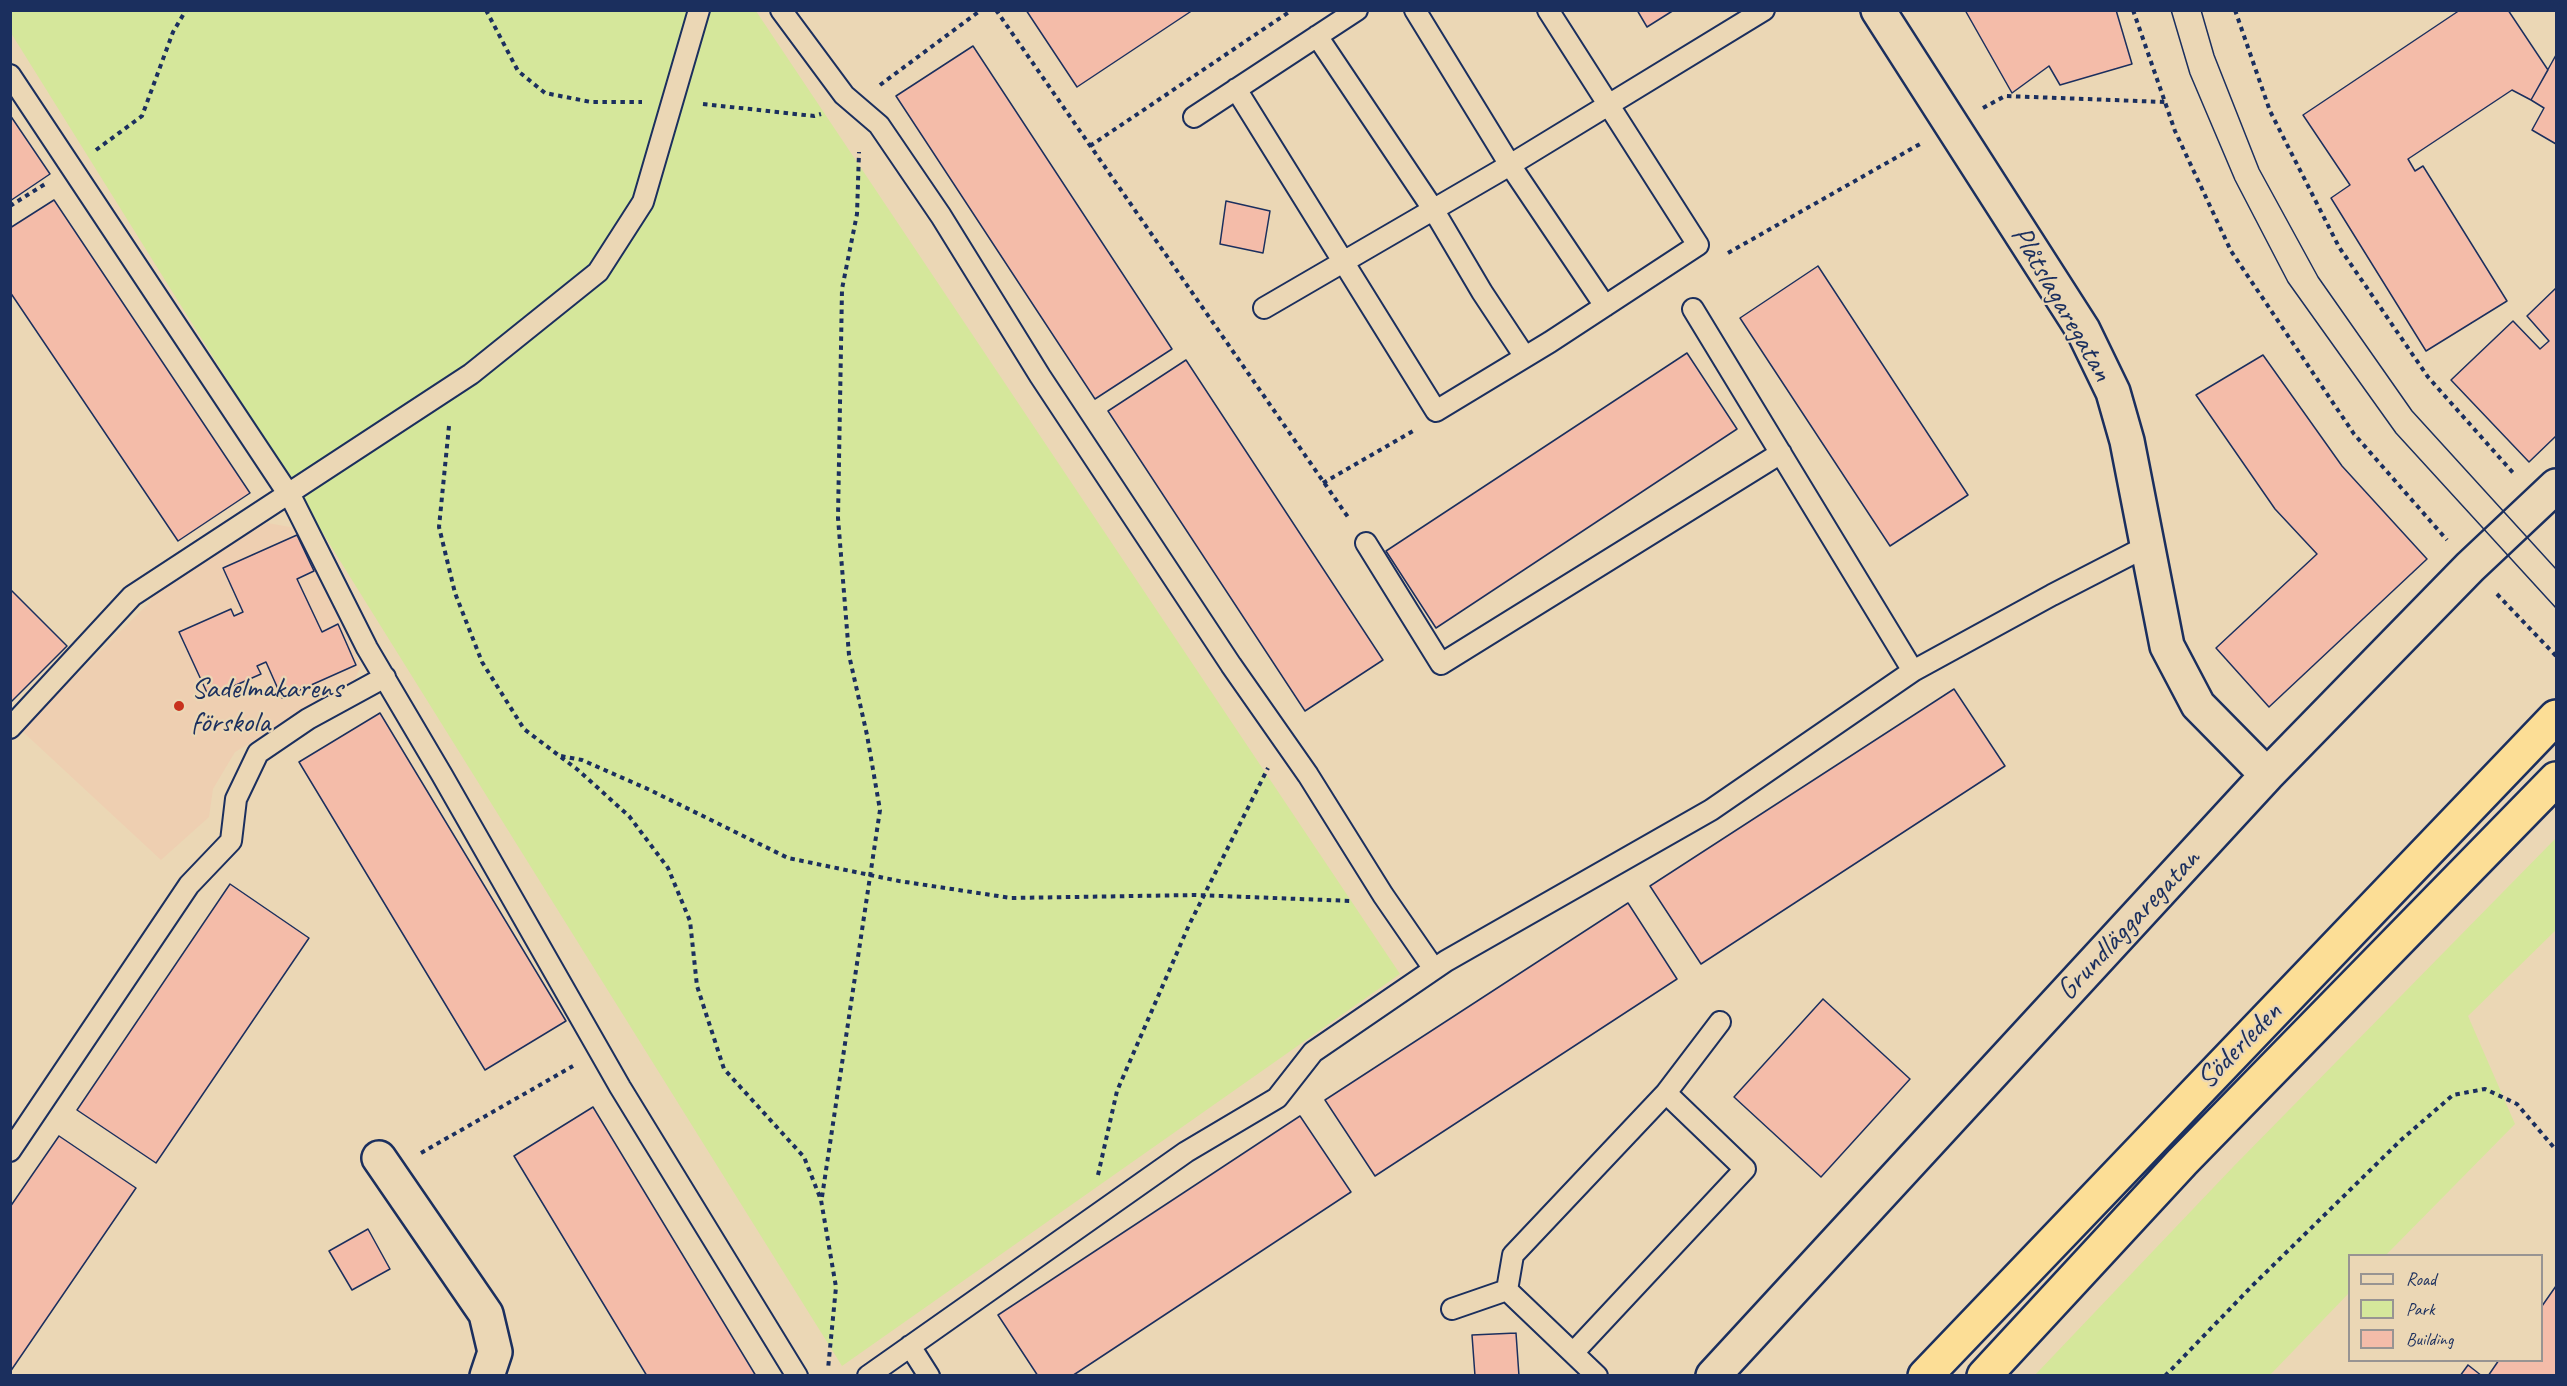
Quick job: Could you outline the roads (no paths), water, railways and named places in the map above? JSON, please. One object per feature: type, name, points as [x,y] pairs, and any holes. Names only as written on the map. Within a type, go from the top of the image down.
[{"type":"highway","name":"Söderleden","points":[[1925,1376],[2556,717]]},
{"type":"highway","name":"Söderleden","points":[[1984,1376],[2190,1154],[2556,778]]},
{"type":"street","name":"Plåtslagaregatan","points":[[1878,10],[2083,330],[2116,402],[2127,441],[2167,646],[2198,705],[2267,775]]},
{"type":"street","name":"Grundläggaregatan","points":[[1713,1376],[2267,775],[2470,567],[2548,494]]},
{"type":"street","points":[[379,1158],[486,1314],[495,1352],[487,1376]]},
{"type":"lane","points":[[10,728],[132,596],[454,385],[535,325],[598,272],[643,202],[699,10]]},
{"type":"lane","points":[[781,10],[843,95],[879,125],[941,216],[1040,376],[1434,969]]},
{"type":"lane","points":[[1194,117],[1357,10]]},
{"type":"lane","points":[[1415,10],[1510,165],[1605,306]]},
{"type":"lane","points":[[1236,89],[1345,261],[1436,411],[1525,357],[1698,245],[1548,10]]},
{"type":"lane","points":[[1264,308],[1510,165],[1764,10]]},
{"type":"lane","points":[[1317,36],[1433,209],[1482,292],[1525,357]]},
{"type":"lane","points":[[10,75],[288,494],[330,579],[600,1051],[797,1376]]},
{"type":"lane","points":[[1693,309],[1913,671]]},
{"type":"lane","points":[[1365,543],[1441,664],[1781,453]]},
{"type":"lane","points":[[868,1376],[1186,1152],[1277,1098],[1313,1052],[1434,969],[1711,810],[1913,671],[2149,545]]},
{"type":"lane","points":[[10,1151],[189,885],[231,841],[236,799],[258,753],[308,719],[385,677]]},
{"type":"lane","points":[[1507,1290],[1513,1255],[1666,1093],[1720,1022]]},
{"type":"lane","points":[[1573,1353],[1745,1169],[1666,1093]]},
{"type":"lane","points":[[1452,1309],[1507,1290]]},
{"type":"lane","points":[[1507,1290],[1597,1376]]},
{"type":"lane","points":[[910,1346],[929,1376]]},
{"type":"tram line","points":[[2171,10],[2190,74],[2235,180],[2288,282],[2396,433],[2556,608]]},
{"type":"tram line","points":[[2201,10],[2214,55],[2259,169],[2318,277],[2412,411],[2556,569]]},
{"type":"place","name":"Sadelmakarens förskola","points":[[179,706]]}]
